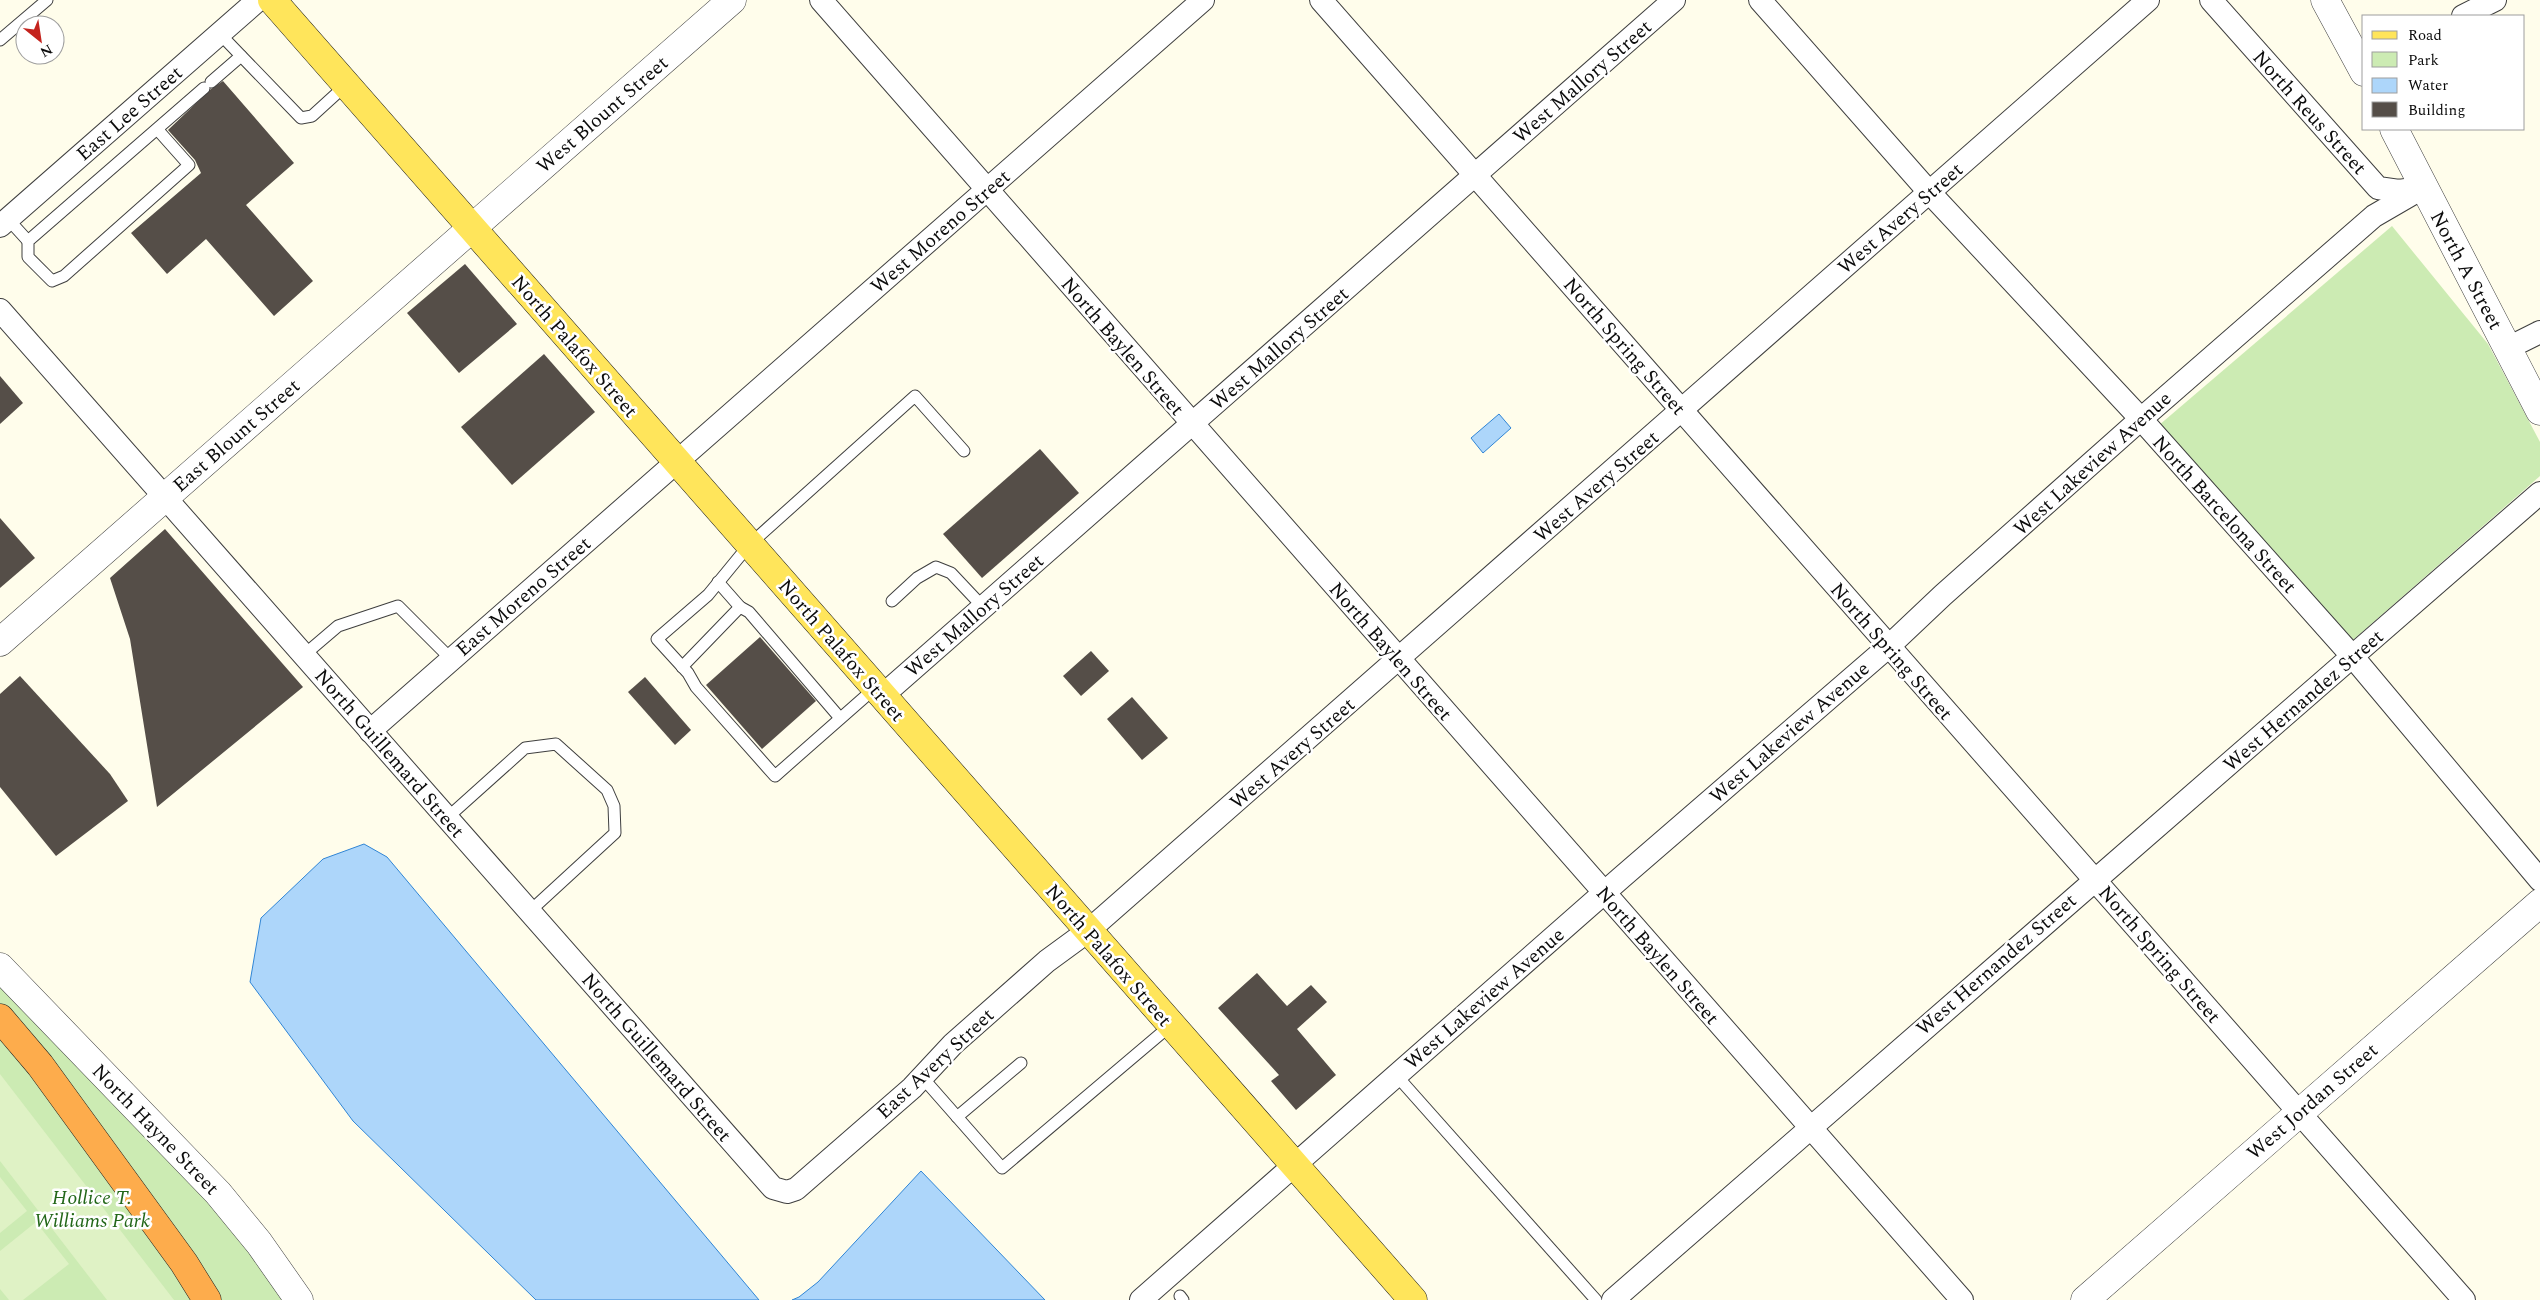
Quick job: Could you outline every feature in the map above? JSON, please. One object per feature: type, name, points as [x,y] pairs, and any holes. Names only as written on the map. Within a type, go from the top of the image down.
[{"type":"highway","points":[[0,1018],[40,1065],[184,1263],[207,1300]]},
{"type":"main road","name":"North Palafox Street","points":[[272,0],[1413,1300]]},
{"type":"street","name":"East Lee Street","points":[[4,222],[258,0]]},
{"type":"street","name":"West Blount Street","points":[[472,229],[732,0]]},
{"type":"street","name":"North Baylen Street","points":[[822,0],[1192,425],[1962,1300]]},
{"type":"street","name":"West Moreno Street","points":[[677,463],[1203,0]]},
{"type":"street","name":"North Spring Street","points":[[1321,0],[2464,1300]]},
{"type":"street","name":"West Mallory Street","points":[[878,692],[983,608],[1674,0]]},
{"type":"street","name":"North Barcelona Street","points":[[1760,0],[1930,193],[2141,419],[2352,658],[2540,880]]},
{"type":"street","name":"West Avery Street","points":[[1088,931],[2148,0]]},
{"type":"street","name":"North Reus Street","points":[[2211,0],[2378,188],[2399,191],[2424,187]]},
{"type":"street","points":[[2325,0],[2362,67]]},
{"type":"street","points":[[2465,15],[2495,0]]},
{"type":"street","name":"North A Street","points":[[2395,130],[2540,411]]},
{"type":"street","name":"West Lakeview Avenue","points":[[1141,1300],[1293,1165],[1888,647],[1943,595],[2141,419],[2374,216],[2424,187]]},
{"type":"street","name":"East Blount Street","points":[[0,642],[472,229]]},
{"type":"street","name":"North Guillemard Street","points":[[0,310],[773,1188],[782,1192]]},
{"type":"street","points":[[2508,348],[2540,332]]},
{"type":"street","name":"East Moreno Street","points":[[370,731],[677,463]]},
{"type":"street","name":"West Hernandez Street","points":[[1613,1300],[2094,879],[2352,658],[2540,493]]},
{"type":"street","name":"West Jordan Street","points":[[2085,1300],[2298,1112],[2540,903]]},
{"type":"street","name":"East Avery Street","points":[[782,1192],[796,1189],[922,1077],[953,1044],[1047,961],[1088,931]]},
{"type":"street","name":"North Hayne Street","points":[[0,968],[218,1193],[259,1243],[299,1300]]},
{"type":"lane","points":[[0,40],[47,0]]},
{"type":"lane","points":[[220,34],[301,118],[312,116],[346,85]]},
{"type":"lane","points":[[157,129],[189,165],[64,276],[52,281],[28,257],[28,241],[241,56]]},
{"type":"lane","points":[[4,222],[28,241]]},
{"type":"lane","points":[[878,692],[840,718],[775,776],[696,687],[682,667],[657,639],[708,595],[749,545],[915,396],[964,451]]},
{"type":"lane","points":[[892,601],[917,578],[936,567],[951,573],[983,608]]},
{"type":"lane","points":[[718,582],[740,607],[749,612],[840,718]]},
{"type":"lane","points":[[304,655],[338,626],[398,606],[451,659]]},
{"type":"lane","points":[[682,667],[740,607]]},
{"type":"lane","points":[[447,818],[525,748],[556,744],[607,790],[614,806],[615,833],[529,912]]},
{"type":"lane","points":[[922,1077],[1002,1168],[1171,1025]]},
{"type":"lane","points":[[957,1117],[1021,1063]]},
{"type":"lane","points":[[1396,1075],[1596,1300]]},
{"type":"green space","points":[[2392,226],[2488,344],[2540,442],[2540,476],[2353,640],[2158,426]]},
{"type":"green space","name":"Hollice T. Williams Park","points":[[0,978],[197,1185],[286,1300],[0,1300]]},
{"type":"green space","points":[[0,1074],[174,1300],[107,1300],[0,1161]]},
{"type":"green space","points":[[0,1177],[27,1211],[0,1233]]},
{"type":"green space","points":[[36,1222],[69,1264],[23,1300],[9,1300],[0,1289],[0,1251]]},
{"type":"water","points":[[1499,414],[1511,428],[1483,453],[1471,438]]},
{"type":"water","points":[[364,844],[387,857],[759,1300],[536,1300],[353,1121],[250,982],[261,918],[323,859]]},
{"type":"water","points":[[921,1171],[1045,1300],[792,1300],[799,1297],[818,1282]]},
{"type":"building","points":[[223,81],[294,163],[246,205],[313,281],[274,316],[206,239],[167,274],[131,233],[201,173],[195,160],[168,130],[211,89]]},
{"type":"building","points":[[465,264],[517,324],[459,373],[407,313]]},
{"type":"building","points":[[544,354],[595,412],[512,485],[461,427]]},
{"type":"building","points":[[0,376],[23,403],[0,424]]},
{"type":"building","points":[[1040,449],[1079,493],[982,578],[943,534]]},
{"type":"building","points":[[0,518],[35,558],[0,588]]},
{"type":"building","points":[[165,529],[303,687],[157,807],[130,639],[110,578]]},
{"type":"building","points":[[760,637],[816,701],[762,749],[706,685]]},
{"type":"building","points":[[1091,651],[1109,671],[1081,696],[1063,676]]},
{"type":"building","points":[[20,676],[110,774],[128,801],[56,856],[0,787],[0,694]]},
{"type":"building","points":[[645,677],[691,730],[675,745],[628,692]]},
{"type":"building","points":[[1132,697],[1168,738],[1142,760],[1107,719]]},
{"type":"building","points":[[1257,973],[1287,1006],[1311,985],[1327,1002],[1297,1029],[1336,1075],[1296,1110],[1271,1081],[1279,1075],[1218,1008]]}]
